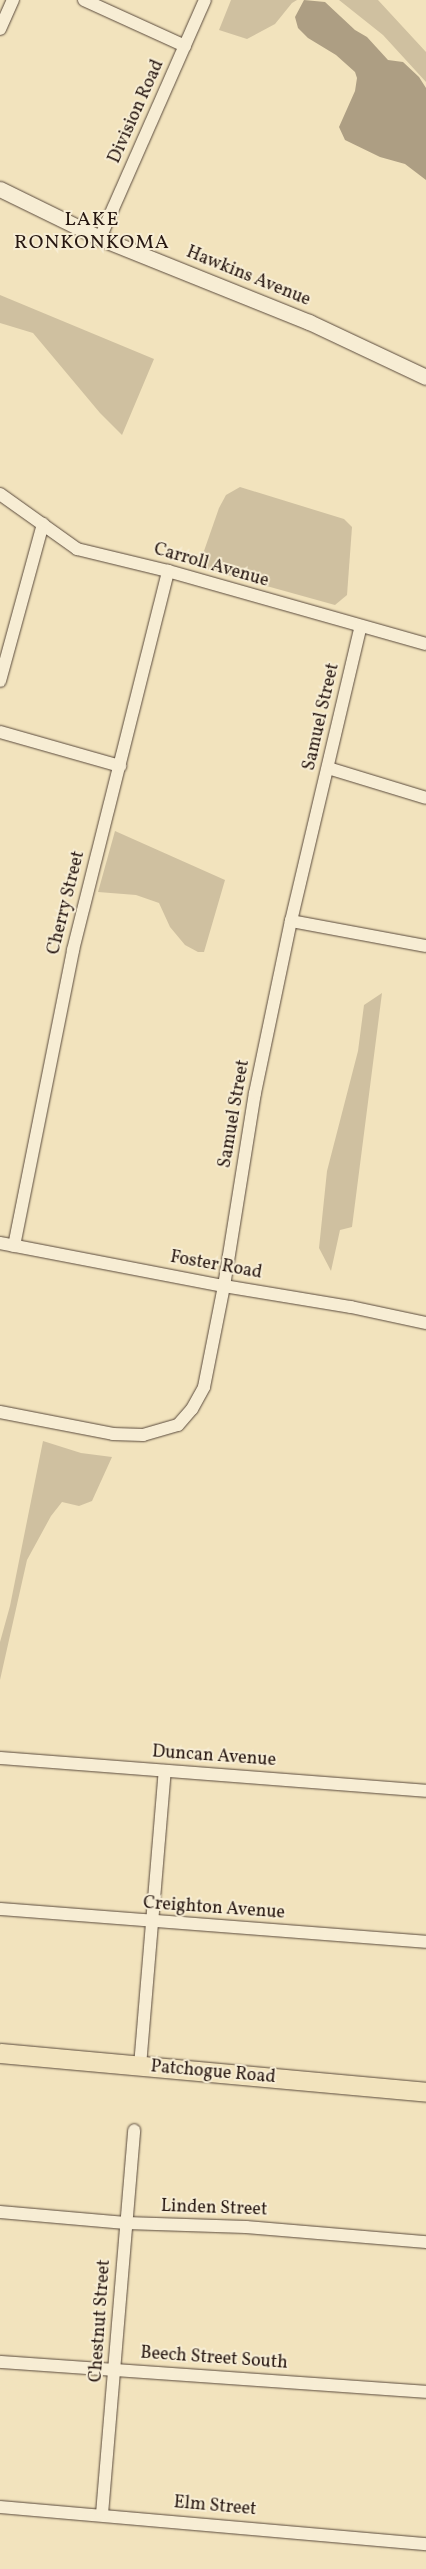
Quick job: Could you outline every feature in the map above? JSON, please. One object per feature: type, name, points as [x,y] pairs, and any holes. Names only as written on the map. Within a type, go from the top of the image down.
[{"type":"main road","name":"Patchogue Road","points":[[0,2053],[426,2092]]},
{"type":"street","points":[[0,29],[13,0]]},
{"type":"street","points":[[84,0],[185,46]]},
{"type":"street","name":"Division Road","points":[[100,238],[206,0]]},
{"type":"street","name":"Hawkins Avenue","points":[[0,189],[100,238],[309,322],[426,377]]},
{"type":"street","name":"Carroll Avenue","points":[[0,494],[77,548],[168,571],[426,644]]},
{"type":"street","points":[[0,681],[43,524]]},
{"type":"street","name":"Cherry Street","points":[[14,1246],[73,950],[168,571]]},
{"type":"street","name":"Samuel Street","points":[[0,1412],[131,1436],[143,1435],[178,1425],[192,1409],[204,1386],[224,1286],[255,1093],[292,921],[361,626]]},
{"type":"street","points":[[0,732],[120,766]]},
{"type":"street","points":[[328,768],[426,798]]},
{"type":"street","points":[[292,921],[426,946]]},
{"type":"street","name":"Foster Road","points":[[0,1243],[224,1286],[351,1307],[426,1323]]},
{"type":"street","name":"Duncan Avenue","points":[[0,1758],[426,1791]]},
{"type":"street","points":[[140,2066],[164,1771]]},
{"type":"street","name":"Creighton Avenue","points":[[0,1909],[426,1942]]},
{"type":"street","name":"Chestnut Street","points":[[102,2514],[134,2130]]},
{"type":"street","name":"Linden Street","points":[[0,2212],[126,2223],[246,2227],[426,2242]]},
{"type":"street","name":"Beech Street South","points":[[0,2362],[426,2392]]},
{"type":"street","name":"Elm Street","points":[[0,2507],[102,2514],[426,2544]]},
{"type":"shaded area","points":[[231,0],[297,0],[292,3],[275,24],[247,39],[219,30]]},
{"type":"shaded area","points":[[304,0],[325,2],[355,30],[367,37],[388,60],[403,62],[419,77],[426,88],[426,180],[405,164],[380,157],[345,140],[339,127],[355,91],[357,78],[355,72],[336,55],[308,38],[298,28],[295,17]]},
{"type":"shaded area","points":[[339,0],[378,0],[426,52],[426,82],[383,35]]},
{"type":"shaded area","points":[[0,295],[154,359],[122,435],[100,413],[33,333],[0,323]]},
{"type":"shaded area","points":[[240,487],[344,519],[352,527],[347,595],[335,605],[206,569],[204,551],[219,508],[226,495]]},
{"type":"shaded area","points":[[115,831],[225,880],[204,952],[198,952],[185,945],[170,927],[159,903],[136,895],[98,892]]},
{"type":"shaded area","points":[[382,993],[352,1227],[340,1230],[331,1271],[319,1248],[327,1171],[358,1051],[364,1005]]},
{"type":"shaded area","points":[[43,1441],[81,1453],[112,1457],[92,1501],[79,1506],[62,1502],[51,1516],[27,1560],[0,1680],[0,1642],[10,1606]]},
{"type":"district","name":"LAKE RONKONKOMA","points":[[92,232]]}]
